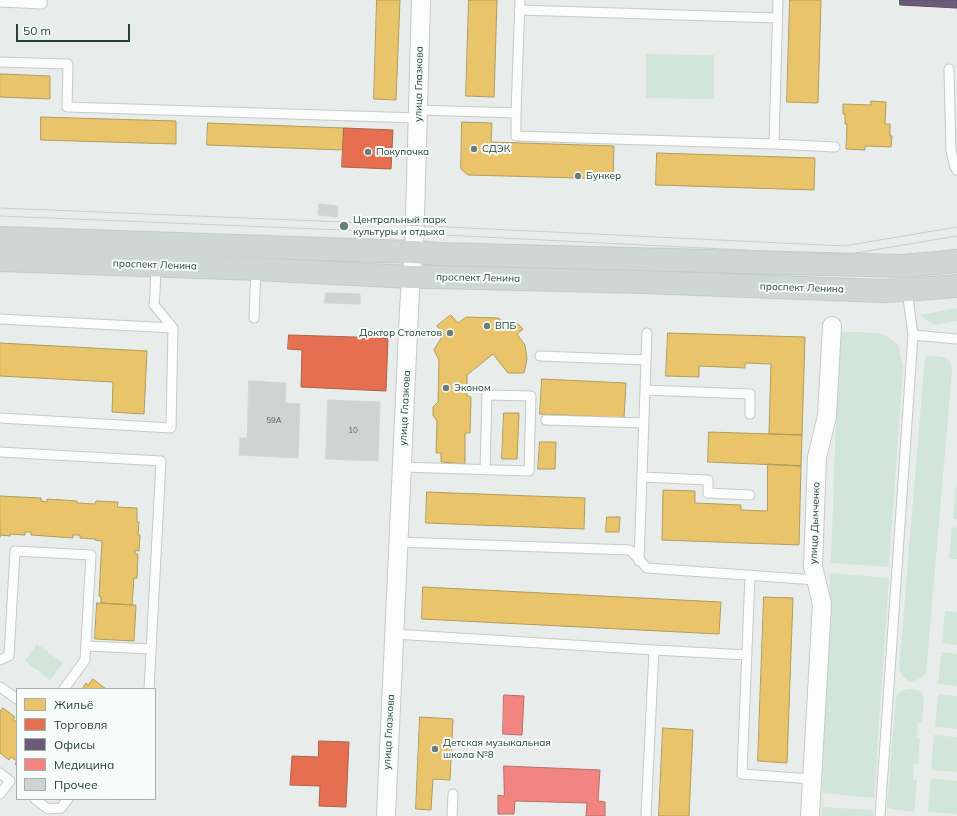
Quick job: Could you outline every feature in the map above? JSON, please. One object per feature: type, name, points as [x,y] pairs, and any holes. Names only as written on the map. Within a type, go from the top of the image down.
[{"type":"main road","points":[[0,238],[469,255],[903,266],[957,261]]},
{"type":"main road","name":"проспект Ленина","points":[[0,260],[256,269],[411,278],[644,282],[881,291],[957,286]]},
{"type":"street","name":"улица Глазкова","points":[[386,816],[411,278],[414,252],[421,0]]},
{"type":"street","name":"улица Дымченко","points":[[810,816],[822,604],[813,567],[817,457],[827,416],[832,326]]},
{"type":"lane","points":[[0,2],[42,4],[42,0]]},
{"type":"lane","points":[[774,144],[778,0]]},
{"type":"lane","points":[[777,18],[519,5],[516,136],[835,147]]},
{"type":"lane","points":[[0,62],[68,64],[67,107],[418,114],[516,113]]},
{"type":"lane","points":[[949,69],[951,151],[957,170]]},
{"type":"lane","points":[[0,418],[170,428],[173,328],[154,305],[156,265]]},
{"type":"lane","points":[[254,318],[256,269]]},
{"type":"lane","points":[[880,816],[913,336],[907,290]]},
{"type":"lane","points":[[0,319],[173,328]]},
{"type":"lane","points":[[639,561],[647,333]]},
{"type":"lane","points":[[913,336],[957,339]]},
{"type":"lane","points":[[540,356],[646,360]]},
{"type":"lane","points":[[645,390],[750,394],[750,414]]},
{"type":"lane","points":[[402,467],[529,472],[531,396],[487,395],[484,470]]},
{"type":"lane","points":[[546,420],[644,423]]},
{"type":"lane","points":[[0,452],[161,461],[149,688]]},
{"type":"lane","points":[[642,477],[708,480],[708,494],[750,495]]},
{"type":"lane","points":[[398,542],[630,550],[646,568],[816,580]]},
{"type":"lane","points":[[0,660],[9,656],[15,551],[91,555],[85,660],[65,688]]},
{"type":"lane","points":[[750,575],[742,774],[812,779]]},
{"type":"lane","points":[[394,634],[747,655]]},
{"type":"lane","points":[[86,646],[151,649]]},
{"type":"lane","points":[[646,816],[654,650]]},
{"type":"lane","points":[[0,687],[16,698]]},
{"type":"lane","points":[[0,773],[14,783],[0,794]]},
{"type":"lane","points":[[452,816],[453,794]]},
{"type":"lane","points":[[36,800],[48,809],[61,808],[67,800]]},
{"type":"green space","points":[[646,54],[714,55],[714,99],[646,98]]},
{"type":"green space","points":[[957,308],[957,321],[934,325],[920,315]]},
{"type":"green space","points":[[839,332],[883,334],[898,344],[903,367],[889,567],[831,563]]},
{"type":"green space","points":[[925,356],[940,356],[947,359],[951,365],[952,371],[926,674],[918,680],[910,681],[904,678],[899,669]]},
{"type":"green space","points":[[957,485],[957,519],[953,518]]},
{"type":"green space","points":[[952,527],[957,528],[957,559],[949,559]]},
{"type":"green space","points":[[830,573],[889,578],[874,798],[822,793]]},
{"type":"green space","points":[[945,611],[957,612],[957,645],[942,643]]},
{"type":"green space","points":[[37,644],[63,663],[50,680],[25,661]]},
{"type":"green space","points":[[941,652],[957,654],[957,686],[938,684]]},
{"type":"green space","points":[[911,689],[920,691],[924,696],[922,723],[918,723],[917,738],[920,739],[918,764],[914,764],[913,779],[917,780],[914,812],[890,809],[887,805],[896,695],[904,690]]},
{"type":"green space","points":[[938,694],[957,696],[957,729],[935,727]]},
{"type":"green space","points":[[934,735],[957,737],[957,772],[931,770]]},
{"type":"green space","points":[[931,778],[957,781],[957,814],[928,812]]},
{"type":"green space","points":[[822,807],[873,810],[873,816],[822,816]]},
{"type":"building: Жильё","points":[[377,0],[400,0],[396,100],[374,99]]},
{"type":"building: Жильё","points":[[469,0],[497,0],[494,97],[466,96]]},
{"type":"building: Жильё","points":[[790,0],[821,0],[818,103],[787,102]]},
{"type":"building: Жильё","points":[[0,74],[50,76],[50,99],[0,97]]},
{"type":"building: Жильё","points":[[871,101],[886,102],[885,124],[890,124],[890,136],[892,136],[891,147],[865,146],[865,150],[846,149],[847,124],[845,124],[845,114],[843,114],[843,104],[871,105]]},
{"type":"building: Жильё","points":[[41,117],[176,121],[176,144],[41,140]]},
{"type":"building: Жильё","points":[[462,122],[492,123],[491,142],[614,146],[613,179],[468,175],[461,169]]},
{"type":"building: Жильё","points":[[208,123],[344,128],[343,150],[207,145]]},
{"type":"building: Жильё","points":[[657,153],[815,158],[814,190],[656,185]]},
{"type":"building: Жильё","points":[[451,315],[458,323],[466,317],[498,318],[508,325],[514,320],[523,329],[517,334],[525,345],[527,359],[524,373],[508,373],[493,354],[467,375],[467,396],[471,397],[470,433],[465,433],[465,464],[441,462],[441,453],[436,453],[437,421],[433,415],[433,407],[438,402],[439,360],[434,350],[444,334],[437,326]]},
{"type":"building: Жильё","points":[[668,333],[805,337],[802,435],[769,434],[771,364],[745,363],[745,368],[699,366],[699,377],[666,376]]},
{"type":"building: Жильё","points":[[0,343],[147,351],[144,414],[112,412],[113,382],[0,376]]},
{"type":"building: Жильё","points":[[542,379],[626,383],[624,418],[540,414]]},
{"type":"building: Жильё","points":[[504,413],[519,413],[517,459],[502,459]]},
{"type":"building: Жильё","points":[[709,432],[802,435],[801,466],[708,462]]},
{"type":"building: Жильё","points":[[540,442],[556,442],[555,469],[538,469]]},
{"type":"building: Жильё","points":[[768,464],[801,466],[799,545],[662,540],[663,490],[695,491],[695,503],[741,505],[741,510],[767,511]]},
{"type":"building: Жильё","points":[[427,492],[585,498],[584,529],[426,523]]},
{"type":"building: Жильё","points":[[0,496],[41,498],[41,501],[47,502],[47,499],[95,504],[96,501],[118,502],[117,507],[137,508],[137,522],[139,522],[138,535],[140,535],[139,551],[135,550],[135,554],[138,554],[137,578],[134,578],[132,605],[101,603],[101,597],[99,596],[102,541],[80,538],[80,535],[73,535],[73,538],[31,535],[31,532],[25,532],[25,535],[0,535]]},
{"type":"building: Жильё","points":[[607,517],[620,517],[619,532],[606,532]]},
{"type":"building: Жильё","points":[[423,587],[721,602],[719,634],[422,619]]},
{"type":"building: Жильё","points":[[764,597],[793,598],[787,763],[758,761]]},
{"type":"building: Жильё","points":[[97,603],[136,605],[134,641],[95,639]]},
{"type":"building: Жильё","points":[[93,679],[105,688],[83,688],[86,683],[88,685]]},
{"type":"building: Жильё","points":[[3,708],[15,717],[13,720],[16,722],[16,760],[11,757],[9,760],[0,753],[0,710],[1,711]]},
{"type":"building: Жильё","name":"Детская музыкальная школа №8","points":[[420,717],[453,719],[450,780],[433,779],[431,810],[416,809]]},
{"type":"building: Жильё","points":[[663,728],[693,730],[689,816],[659,816]]},
{"type":"building: Торговля","points":[[344,128],[393,130],[391,169],[342,167]]},
{"type":"building: Торговля","points":[[289,335],[388,338],[386,391],[301,387],[302,350],[288,349]]},
{"type":"building: Торговля","points":[[319,741],[349,742],[346,807],[319,806],[320,786],[290,785],[292,756],[318,757]]},
{"type":"building: Офисы","points":[[900,0],[957,0],[957,8],[900,5]]},
{"type":"building: Медицина","points":[[504,695],[524,696],[522,735],[503,734]]},
{"type":"building: Медицина","points":[[504,766],[600,770],[598,801],[605,802],[605,816],[586,816],[587,803],[515,801],[514,814],[498,814],[498,795],[504,796]]},
{"type":"building: Прочее","points":[[319,204],[338,206],[337,217],[318,215]]},
{"type":"building: Прочее","points":[[326,293],[360,294],[360,304],[325,303]]},
{"type":"building: Прочее","points":[[249,381],[286,383],[285,403],[300,404],[298,458],[239,455],[240,438],[247,438]]},
{"type":"building: Прочее","points":[[328,400],[380,402],[378,461],[326,459]]},
{"type":"tram line","points":[[0,208],[344,222],[844,246],[957,227]]},
{"type":"tram line","points":[[0,216],[343,230],[844,255],[957,236]]},
{"type":"place","name":"СДЭК","points":[[474,149]]},
{"type":"place","name":"Покупочка","points":[[368,152]]},
{"type":"place","name":"Бункер","points":[[578,176]]},
{"type":"place","name":"Центральный парк культуры и отдыха","points":[[344,226]]},
{"type":"place","name":"ВПБ","points":[[487,326]]},
{"type":"place","name":"Доктор Столетов","points":[[450,333]]},
{"type":"place","name":"Эконом","points":[[446,388]]},
{"type":"place","name":"Детская музыкальная школа №8","points":[[435,749]]}]
